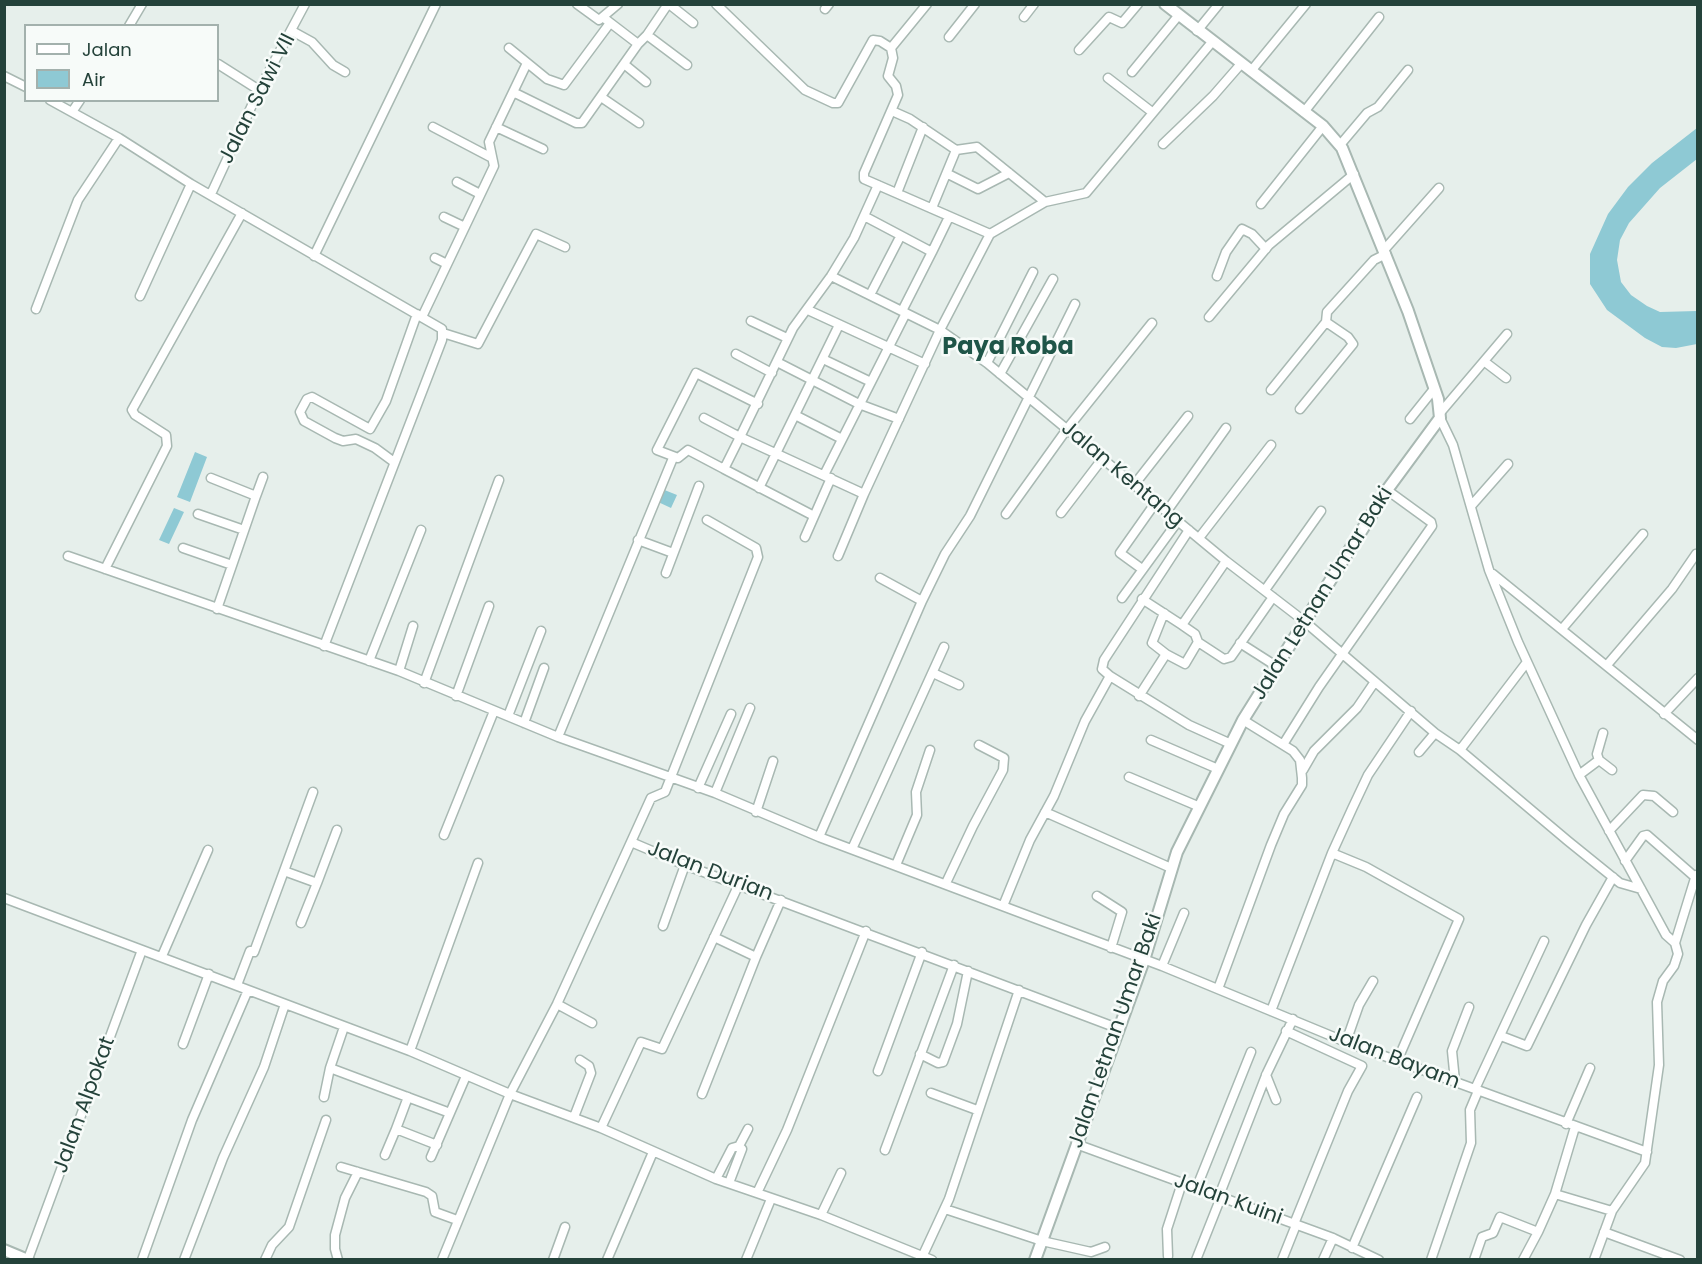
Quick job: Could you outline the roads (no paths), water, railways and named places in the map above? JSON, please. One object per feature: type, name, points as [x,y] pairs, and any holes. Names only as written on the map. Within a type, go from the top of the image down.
[{"type":"street","points":[[130,24],[142,4]]},
{"type":"street","name":"Jalan Sawi VII","points":[[210,194],[259,90],[305,4]]},
{"type":"street","points":[[314,256],[436,4]]},
{"type":"street","points":[[577,4],[599,20],[607,21],[638,44]]},
{"type":"street","points":[[509,48],[547,79],[564,85],[618,4]]},
{"type":"street","points":[[513,92],[579,124],[668,4],[693,23]]},
{"type":"street","points":[[716,4],[805,90],[833,103],[838,103],[873,40],[880,41],[891,48],[893,58],[888,76],[896,86],[898,96],[863,176],[949,218],[990,234]]},
{"type":"street","points":[[891,48],[927,4]]},
{"type":"street","points":[[948,37],[975,4]]},
{"type":"street","points":[[1024,17],[1034,4]]},
{"type":"street","points":[[1079,50],[1109,17],[1122,23],[1138,4]]},
{"type":"street","points":[[1165,4],[1197,31],[1323,126],[1340,145],[1354,174],[1408,311],[1434,389],[1440,415],[1453,445],[1489,570],[1527,662],[1579,776],[1666,935],[1675,943]]},
{"type":"street","points":[[1197,31],[1219,4]]},
{"type":"street","points":[[1251,71],[1306,4]]},
{"type":"street","points":[[1132,72],[1178,15]]},
{"type":"street","points":[[1304,112],[1379,17]]},
{"type":"street","points":[[292,31],[312,42],[333,65],[345,72]]},
{"type":"street","points":[[647,35],[687,65]]},
{"type":"street","points":[[838,556],[864,494],[940,330],[990,234],[1045,202],[1086,193],[1212,42]]},
{"type":"street","points":[[394,462],[375,448],[356,439],[343,441],[335,438],[304,421],[300,412],[307,399],[312,397],[370,429],[386,401],[420,315],[494,166],[489,142],[527,63]]},
{"type":"street","points":[[624,64],[646,82]]},
{"type":"street","points":[[1163,144],[1213,96],[1240,64]]},
{"type":"street","points":[[219,65],[259,90]]},
{"type":"street","points":[[1340,145],[1371,109],[1378,107],[1408,70]]},
{"type":"street","points":[[4,76],[24,86]]},
{"type":"street","points":[[1108,78],[1152,112]]},
{"type":"street","points":[[601,97],[639,123]]},
{"type":"street","points":[[54,102],[119,138],[191,184],[314,256],[420,315],[438,326],[443,333],[475,345],[478,344],[533,237],[540,235],[565,247]]},
{"type":"street","points":[[72,112],[79,102]]},
{"type":"street","points":[[892,111],[923,127],[956,150],[977,147],[1045,202]]},
{"type":"street","points":[[1261,204],[1323,126]]},
{"type":"street","points":[[433,127],[493,158]]},
{"type":"street","points":[[496,127],[543,149]]},
{"type":"street","points":[[897,193],[923,127]]},
{"type":"street","points":[[36,309],[78,200],[119,138]]},
{"type":"street","points":[[932,208],[956,150]]},
{"type":"street","points":[[948,174],[978,189],[1009,174]]},
{"type":"street","points":[[1209,317],[1266,249],[1354,174]]},
{"type":"street","points":[[457,182],[480,194]]},
{"type":"street","points":[[140,296],[191,184]]},
{"type":"street","points":[[724,469],[758,404],[787,338],[831,276],[878,185]]},
{"type":"street","points":[[1271,390],[1326,322],[1328,312],[1374,260],[1385,252],[1439,188]]},
{"type":"street","points":[[105,569],[167,446],[166,435],[135,416],[132,410],[242,213]]},
{"type":"street","points":[[864,216],[932,252]]},
{"type":"street","points":[[444,217],[465,227]]},
{"type":"street","points":[[805,537],[842,440],[889,348],[949,218]]},
{"type":"street","points":[[1217,276],[1226,252],[1242,229],[1248,230],[1266,249]]},
{"type":"street","points":[[870,295],[900,237]]},
{"type":"street","points":[[435,258],[447,264]]},
{"type":"street","points":[[987,363],[1033,272]]},
{"type":"street","name":"Jalan Kentang","points":[[831,276],[940,330],[987,363],[1226,561],[1304,621],[1435,733],[1460,750],[1620,883],[1641,889]]},
{"type":"street","points":[[999,374],[1053,279]]},
{"type":"street","points":[[819,837],[922,601],[945,554],[970,516],[1075,304]]},
{"type":"street","points":[[808,310],[925,364]]},
{"type":"street","points":[[751,321],[787,338]]},
{"type":"street","points":[[1300,409],[1353,344],[1348,337],[1326,322]]},
{"type":"street","points":[[1006,514],[1067,429],[1152,323]]},
{"type":"street","points":[[759,488],[840,325]]},
{"type":"street","points":[[324,646],[443,333]]},
{"type":"street","points":[[1440,415],[1507,334]]},
{"type":"street","points":[[736,354],[772,373]]},
{"type":"street","points":[[823,359],[871,382]]},
{"type":"street","points":[[777,362],[859,404],[899,419]]},
{"type":"street","points":[[1485,362],[1506,378]]},
{"type":"street","points":[[758,404],[696,373],[657,450],[673,458],[681,458],[688,450],[814,516]]},
{"type":"street","points":[[1410,419],[1434,389]]},
{"type":"street","points":[[795,415],[842,440]]},
{"type":"street","name":"Jalan Letnan Umar Baki","points":[[1035,1260],[1143,960],[1172,868],[1218,768],[1243,720],[1304,621],[1388,489],[1440,415]]},
{"type":"street","points":[[1134,484],[1188,416]]},
{"type":"street","points":[[704,418],[864,494]]},
{"type":"street","points":[[1167,512],[1226,428]]},
{"type":"street","points":[[1199,538],[1271,446]]},
{"type":"street","points":[[558,737],[673,458]]},
{"type":"street","points":[[1061,513],[1103,458]]},
{"type":"street","points":[[1471,506],[1508,464]]},
{"type":"street","points":[[217,609],[263,477]]},
{"type":"street","points":[[211,478],[256,496]]},
{"type":"street","points":[[424,683],[499,480]]},
{"type":"street","points":[[666,573],[699,486]]},
{"type":"street","points":[[1284,743],[1432,526],[1431,522],[1388,489]]},
{"type":"street","points":[[1142,569],[1120,554],[1156,502]]},
{"type":"street","points":[[1265,590],[1321,511]]},
{"type":"street","points":[[198,513],[244,530]]},
{"type":"street","points":[[631,842],[651,798],[664,794],[759,555],[756,548],[707,520]]},
{"type":"street","points":[[1122,598],[1178,521]]},
{"type":"street","points":[[369,661],[421,530]]},
{"type":"street","points":[[1189,530],[1142,599],[1104,660],[1102,669],[1139,696],[1189,725],[1231,744]]},
{"type":"street","points":[[1562,629],[1643,534]]},
{"type":"street","points":[[638,540],[674,553]]},
{"type":"street","points":[[183,548],[232,565]]},
{"type":"street","points":[[1608,665],[1672,589],[1696,554]]},
{"type":"street","name":"Jalan Bayam","points":[[68,556],[399,671],[558,737],[715,793],[819,837],[1162,966],[1346,1042],[1398,1059],[1566,1124],[1647,1152]]},
{"type":"street","points":[[1182,625],[1226,561]]},
{"type":"street","points":[[1489,570],[1504,585],[1608,665],[1698,740]]},
{"type":"street","points":[[880,578],[922,601]]},
{"type":"street","points":[[1142,599],[1195,634],[1198,642],[1224,659],[1231,657],[1273,597]]},
{"type":"street","points":[[456,696],[489,606]]},
{"type":"street","points":[[1164,613],[1152,643],[1185,664],[1198,642]]},
{"type":"street","points":[[399,671],[413,626]]},
{"type":"street","points":[[508,716],[541,632]]},
{"type":"street","points":[[1240,643],[1276,666]]},
{"type":"street","points":[[852,849],[944,647]]},
{"type":"street","points":[[1139,696],[1166,654]]},
{"type":"street","points":[[1460,750],[1527,662]]},
{"type":"street","points":[[524,723],[544,668]]},
{"type":"street","points":[[933,673],[959,685]]},
{"type":"street","points":[[1004,906],[1030,840],[1085,722],[1110,676]]},
{"type":"street","points":[[1664,714],[1698,678]]},
{"type":"street","points":[[1302,771],[1314,751],[1358,708],[1374,682]]},
{"type":"street","points":[[715,793],[750,708]]},
{"type":"street","points":[[444,835],[494,711]]},
{"type":"street","points":[[1271,1011],[1332,852],[1368,775],[1411,711]]},
{"type":"street","points":[[698,788],[731,714]]},
{"type":"street","points":[[1218,989],[1284,814],[1302,785],[1300,760],[1284,743],[1243,720]]},
{"type":"street","points":[[1419,752],[1435,733]]},
{"type":"street","points":[[1603,733],[1598,754],[1599,760],[1612,770]]},
{"type":"street","points":[[1151,740],[1218,768]]},
{"type":"street","points":[[946,884],[973,826],[1004,770],[1004,758],[979,745]]},
{"type":"street","points":[[896,865],[917,815],[916,792],[930,750]]},
{"type":"street","points":[[1579,776],[1599,760]]},
{"type":"street","points":[[756,812],[773,762]]},
{"type":"street","points":[[1129,777],[1200,807]]},
{"type":"street","points":[[237,985],[250,951],[254,952],[313,792]]},
{"type":"street","points":[[1608,831],[1643,795],[1654,796],[1672,812]]},
{"type":"street","points":[[1045,812],[1172,868]]},
{"type":"street","points":[[302,923],[337,830]]},
{"type":"street","points":[[1594,1260],[1612,1211],[1639,1175],[1647,1152],[1659,1065],[1657,1002],[1663,981],[1674,966],[1678,954],[1675,943],[1696,875],[1647,835],[1643,836],[1625,861]]},
{"type":"street","name":"Jalan Durian","points":[[444,1259],[457,1220],[510,1094],[557,1004],[631,842],[685,865],[922,952],[1117,1028]]},
{"type":"street","points":[[162,956],[208,850]]},
{"type":"street","points":[[1332,852],[1366,867],[1459,919],[1398,1059]]},
{"type":"street","points":[[410,1050],[478,862]]},
{"type":"street","points":[[663,926],[685,865]]},
{"type":"street","points":[[284,871],[318,883]]},
{"type":"street","points":[[1501,1036],[1527,1046],[1586,925],[1613,877]]},
{"type":"street","points":[[601,1128],[641,1042],[662,1049],[739,884]]},
{"type":"street","points":[[1097,896],[1122,912],[1111,948]]},
{"type":"street","points":[[4,898],[410,1050],[510,1094],[601,1128],[716,1179],[821,1215],[932,1260]]},
{"type":"street","points":[[702,1094],[756,957],[782,900]]},
{"type":"street","points":[[1162,966],[1184,913]]},
{"type":"street","points":[[757,1193],[787,1130],[866,931]]},
{"type":"street","points":[[714,937],[756,957]]},
{"type":"street","points":[[1431,1260],[1471,1143],[1470,1110],[1477,1090],[1544,941]]},
{"type":"street","name":"Jalan Alpokat","points":[[28,1259],[142,950]]},
{"type":"street","points":[[878,1071],[922,952]]},
{"type":"street","points":[[885,1150],[954,965]]},
{"type":"street","points":[[920,1054],[938,1063],[943,1062],[957,1024],[968,971]]},
{"type":"street","points":[[183,1044],[209,974]]},
{"type":"street","points":[[1346,1042],[1359,1005],[1374,981]]},
{"type":"street","points":[[142,1260],[192,1120],[248,990]]},
{"type":"street","points":[[923,1255],[945,1209],[1019,990]]},
{"type":"street","points":[[184,1260],[223,1158],[264,1067],[285,1004]]},
{"type":"street","points":[[557,1004],[592,1023]]},
{"type":"street","points":[[1455,1081],[1452,1051],[1470,1007]]},
{"type":"street","points":[[1196,1260],[1266,1075],[1293,1019]]},
{"type":"street","points":[[324,1097],[330,1068],[344,1027]]},
{"type":"street","points":[[1282,1260],[1348,1091],[1362,1065],[1286,1031]]},
{"type":"street","points":[[1196,1189],[1251,1052]]},
{"type":"street","points":[[574,1117],[591,1073],[589,1066],[579,1060]]},
{"type":"street","points":[[330,1068],[450,1113]]},
{"type":"street","points":[[1566,1124],[1590,1068]]},
{"type":"street","points":[[1266,1075],[1276,1100]]},
{"type":"street","points":[[431,1158],[466,1076]]},
{"type":"street","points":[[931,1093],[977,1110]]},
{"type":"street","points":[[385,1155],[408,1096]]},
{"type":"street","points":[[1353,1248],[1417,1097]]},
{"type":"street","points":[[265,1260],[272,1245],[289,1227],[326,1120]]},
{"type":"street","points":[[1523,1260],[1555,1194],[1575,1127]]},
{"type":"street","points":[[396,1129],[437,1145]]},
{"type":"street","points":[[729,1183],[742,1149],[740,1146],[748,1129]]},
{"type":"street","name":"Jalan Kuini","points":[[1076,1144],[1333,1238],[1366,1257],[1379,1260]]},
{"type":"street","points":[[716,1179],[732,1148],[740,1146]]},
{"type":"street","points":[[607,1260],[653,1152]]},
{"type":"street","points":[[341,1167],[426,1192],[432,1196],[435,1212],[457,1220]]},
{"type":"street","points":[[338,1260],[334,1249],[335,1235],[345,1198],[358,1172]]},
{"type":"street","points":[[821,1215],[841,1173]]},
{"type":"street","points":[[1168,1256],[1167,1229],[1182,1184]]},
{"type":"street","points":[[1555,1194],[1612,1211]]},
{"type":"street","points":[[746,1260],[771,1199]]},
{"type":"street","points":[[945,1209],[1042,1241],[1090,1252],[1105,1247]]},
{"type":"street","points":[[1474,1260],[1482,1237],[1493,1233],[1500,1217],[1505,1216],[1538,1232]]},
{"type":"street","points":[[553,1260],[565,1227]]},
{"type":"street","points":[[1604,1232],[1680,1260]]},
{"type":"street","points":[[1323,1260],[1333,1238]]},
{"type":"street","points":[[4,1250],[28,1259]]},
{"type":"water","points":[[1697,128],[1697,159],[1660,188],[1629,223],[1620,240],[1617,260],[1621,282],[1631,295],[1660,312],[1697,311],[1697,344],[1676,348],[1662,347],[1645,338],[1607,310],[1590,284],[1590,254],[1608,214],[1628,187],[1652,163]]},
{"type":"water","points":[[195,452],[207,457],[190,502],[177,497]]},
{"type":"water","points":[[662,489],[677,495],[671,508],[656,501]]},
{"type":"water","points":[[174,508],[184,512],[169,544],[159,540]]},
{"type":"district","name":"Paya Roba","points":[[1008,348]]}]
